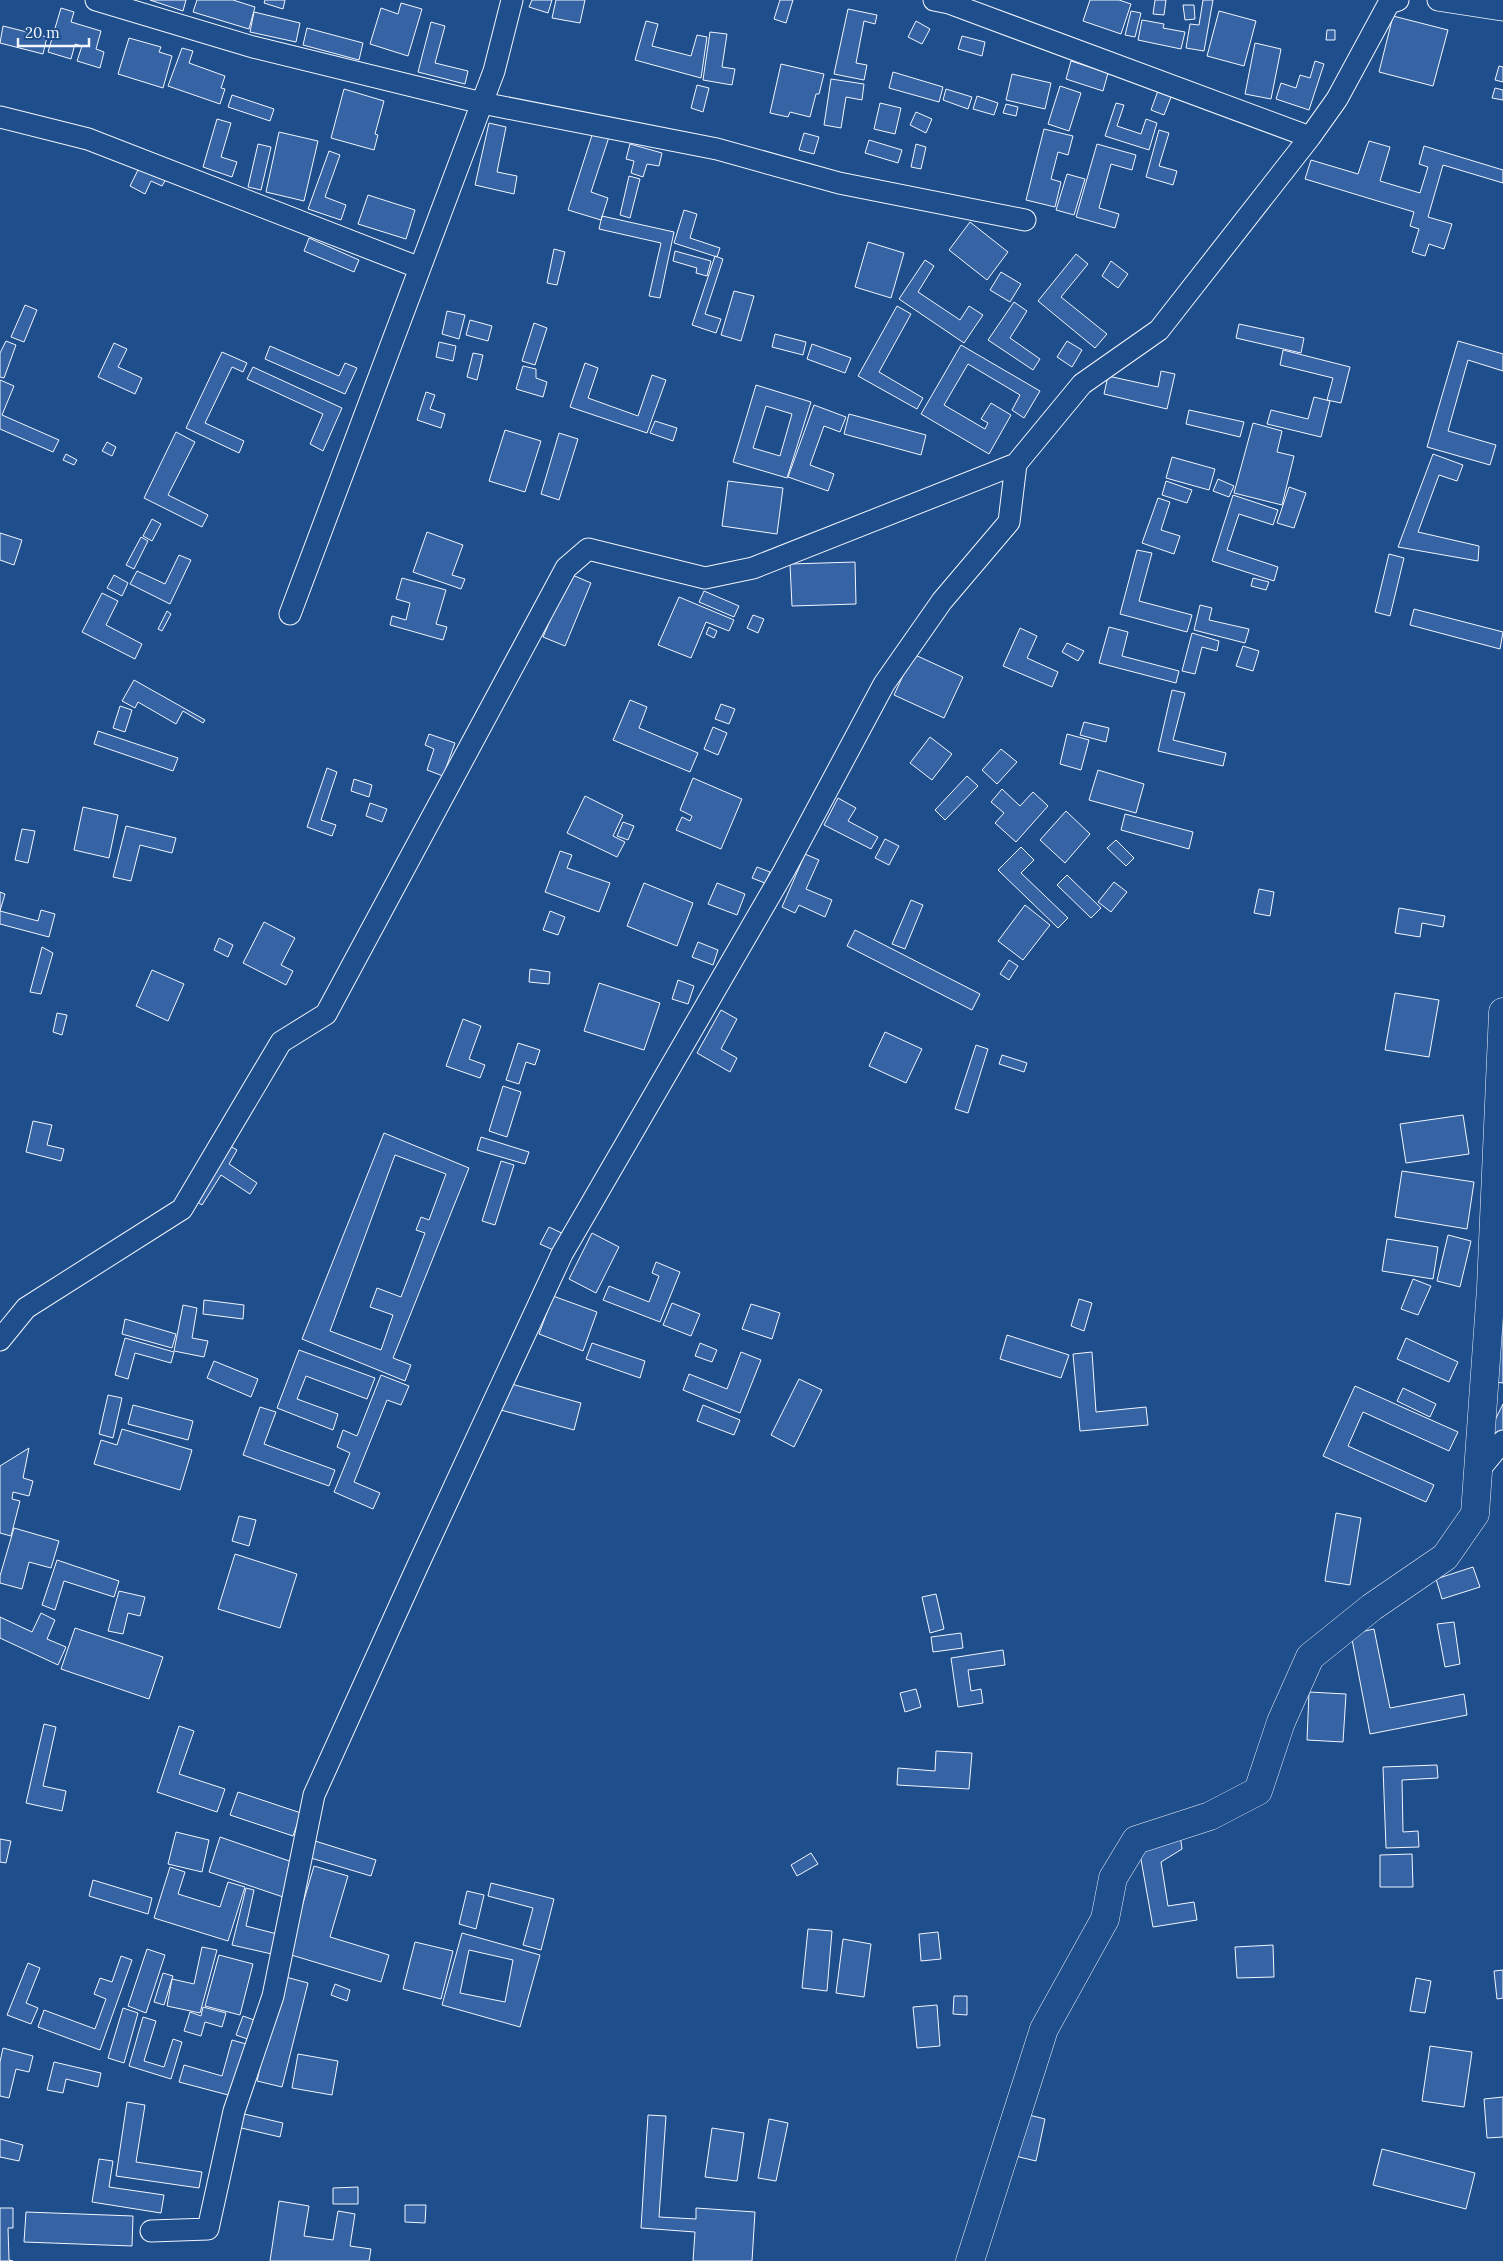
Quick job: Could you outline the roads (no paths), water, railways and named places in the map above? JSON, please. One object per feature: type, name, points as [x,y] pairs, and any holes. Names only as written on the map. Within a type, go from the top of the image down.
[{"type":"street","points":[[96,0],[253,47],[482,104],[717,149],[839,183],[1025,220]]},
{"type":"street","points":[[290,614],[494,71],[512,0]]},
{"type":"street","points":[[934,0],[949,3],[1310,137]]},
{"type":"street","points":[[0,1340],[26,1308],[182,1209],[281,1042],[326,1014],[566,568],[588,549],[706,578],[753,568],[1016,464],[1082,384],[1160,330],[1310,137],[1337,99],[1388,3],[1398,0]]},
{"type":"street","points":[[1438,0],[1503,10]]},
{"type":"street","points":[[0,117],[88,139],[420,268]]},
{"type":"street","points":[[151,2231],[208,2229],[234,2111],[273,1996],[314,1795],[562,1254],[784,871],[884,684],[942,601],[1009,522],[1016,464]]},
{"type":"street","points":[[970,2261],[1044,2029],[1105,1919],[1113,1878],[1136,1840],[1210,1816],[1258,1791],[1281,1722],[1310,1657],[1372,1607],[1445,1557],[1475,1514],[1492,1288],[1503,1012]]},
{"type":"street","points":[[1479,1470],[1503,1441]]}]
